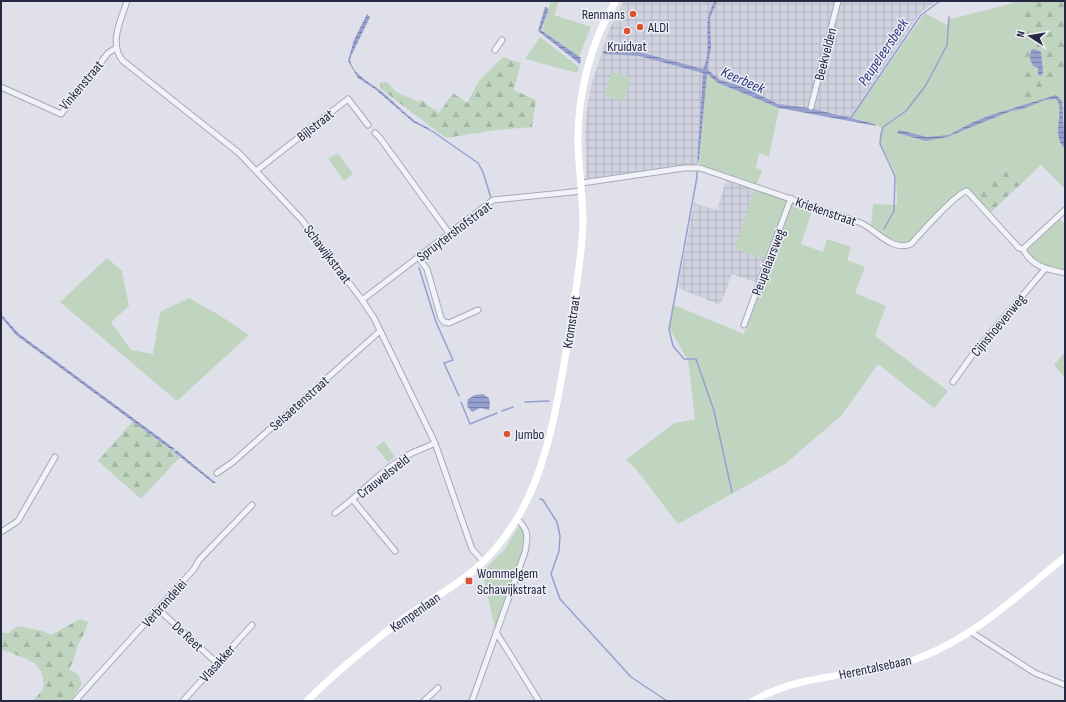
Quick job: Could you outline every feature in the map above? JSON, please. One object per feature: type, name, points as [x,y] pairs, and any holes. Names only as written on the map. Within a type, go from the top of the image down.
[{"type":"main road","name":"Kromstraat","points":[[517,518],[528,499],[540,469],[557,398],[579,264],[583,224],[582,183],[578,137],[581,98],[592,57],[602,28],[616,1]]},
{"type":"main road","name":"Kempenlaan","points":[[307,701],[330,678],[367,647],[405,618],[467,576],[483,561],[517,518]]},
{"type":"main road","name":"Herentalsebaan","points":[[753,701],[776,688],[796,682],[890,666],[918,658],[970,632],[1065,557]]},
{"type":"street","points":[[116,48],[116,39],[127,1]]},
{"type":"street","name":"Beekvelden","points":[[811,107],[838,1]]},
{"type":"street","points":[[495,50],[502,40]]},
{"type":"street","name":"Vinkenstraat","points":[[1,87],[61,114],[108,53],[116,48]]},
{"type":"street","name":"Schawijkstraat","points":[[116,48],[118,55],[127,64],[213,131],[256,171],[316,237],[362,300],[374,318],[435,444],[471,547],[483,561]]},
{"type":"street","name":"Bijlstraat","points":[[256,171],[348,99],[368,124]]},
{"type":"street","points":[[375,133],[449,233]]},
{"type":"street","name":"Kriekenstraat","points":[[582,183],[693,167],[700,168],[861,223],[883,238],[903,246],[911,244],[954,200],[963,192],[967,191],[1019,248],[1023,249]]},
{"type":"street","name":"Spruytershofstraat","points":[[362,300],[493,200],[582,191]]},
{"type":"street","name":"Peupelaarsweg","points":[[744,325],[791,198]]},
{"type":"street","points":[[1065,210],[1023,249],[1032,262],[1045,269],[1065,273]]},
{"type":"street","points":[[418,257],[426,270],[441,318],[444,322],[449,323],[478,310]]},
{"type":"street","name":"Cijnshoevenweg","points":[[953,382],[973,354],[1045,269]]},
{"type":"street","name":"Selsaetenstraat","points":[[218,473],[233,462],[380,331]]},
{"type":"street","name":"Crauwelsveld","points":[[335,513],[353,500],[389,469],[411,454],[435,444]]},
{"type":"street","points":[[1,532],[18,521],[55,457]]},
{"type":"street","name":"Crauwelsveld","points":[[353,500],[396,550]]},
{"type":"street","name":"Verbrandelei","points":[[76,701],[200,560],[252,505]]},
{"type":"street","points":[[472,701],[523,558],[528,531],[517,518]]},
{"type":"street","name":"De Reet","points":[[158,609],[217,663]]},
{"type":"street","name":"Vlasakker","points":[[183,701],[252,625]]},
{"type":"street","points":[[496,632],[539,701]]},
{"type":"street","points":[[970,632],[1035,674],[1065,685]]},
{"type":"street","points":[[424,701],[438,688]]},
{"type":"shaded area","points":[[624,1],[936,1],[920,13],[849,118],[784,106],[703,76],[697,164],[588,180],[586,179],[585,127],[590,89],[609,30]]},
{"type":"shaded area","points":[[727,177],[756,186],[768,261],[771,263],[762,285],[732,274],[720,305],[678,288],[694,203],[717,210]]},
{"type":"green space","points":[[551,1],[559,1],[554,15],[591,27],[579,57],[542,30]]},
{"type":"green space","points":[[1021,1],[1023,101],[1051,77],[1065,78],[1063,141],[1065,143],[1065,189],[1041,165],[1020,185],[1005,168],[975,196],[967,187],[910,241],[900,243],[889,240],[871,226],[873,204],[897,205],[896,174],[879,141],[882,129],[875,124],[851,118],[925,13],[947,25],[948,20]]},
{"type":"green space","points":[[1021,1],[1065,1],[1065,78],[1051,77],[1048,90],[1023,101]]},
{"type":"green space","points":[[540,37],[579,67],[577,73],[525,59]]},
{"type":"green space","points":[[503,57],[521,63],[514,90],[536,100],[532,127],[496,130],[446,138],[381,89],[380,83],[387,82],[396,92],[419,102],[421,100],[439,113],[453,93],[467,103],[479,81]]},
{"type":"green space","points":[[612,72],[631,77],[625,101],[604,96]]},
{"type":"green space","points":[[707,73],[718,83],[779,108],[769,157],[759,153],[756,168],[762,170],[757,184],[699,164]]},
{"type":"green space","points":[[338,153],[353,174],[344,181],[328,159]]},
{"type":"green space","points":[[1005,168],[1020,185],[990,213],[975,196]]},
{"type":"green space","points":[[755,188],[813,208],[801,244],[823,252],[827,239],[851,247],[847,260],[865,267],[855,293],[886,306],[875,336],[948,391],[934,408],[878,364],[841,416],[785,464],[678,524],[635,468],[626,460],[674,423],[695,419],[688,360],[669,328],[674,305],[744,334],[771,263],[735,248]]},
{"type":"green space","points":[[1059,218],[1065,224],[1065,271],[1042,265],[1028,255],[1026,249]]},
{"type":"green space","points":[[107,258],[122,271],[129,306],[111,322],[131,350],[153,354],[160,312],[189,298],[219,315],[249,335],[177,401],[60,302]]},
{"type":"green space","points":[[1065,352],[1065,378],[1054,365]]},
{"type":"green space","points":[[133,421],[180,457],[141,499],[98,461]]},
{"type":"green space","points":[[384,441],[395,457],[388,462],[376,447]]},
{"type":"green space","points":[[519,526],[521,526],[525,536],[522,554],[495,628],[482,572],[505,549]]},
{"type":"green space","points":[[80,619],[88,622],[69,669],[78,674],[82,684],[71,701],[32,701],[43,690],[43,677],[41,672],[35,664],[26,658],[1,650],[1,633],[8,633],[18,626],[42,631],[51,635]]},
{"type":"water","points":[[715,1],[717,1],[710,18],[711,48],[707,69],[720,80],[743,87],[778,104],[809,108],[875,124],[876,126],[779,108],[718,83],[707,74],[699,160],[697,164],[703,73],[639,56],[604,54],[603,51],[639,52],[703,69],[707,52],[708,18]]},
{"type":"water","points":[[545,7],[548,8],[548,11],[541,30],[581,58],[580,64],[538,31]]},
{"type":"water","points":[[367,14],[370,17],[351,56],[352,67],[361,77],[382,92],[411,118],[432,132],[413,122],[375,89],[358,78],[348,61],[354,40]]},
{"type":"water","points":[[1034,49],[1041,52],[1043,72],[1041,76],[1038,75],[1038,68],[1033,66],[1030,59],[1031,50]]},
{"type":"water","points":[[1056,95],[1062,101],[1065,148],[1059,137],[1058,130],[1060,109],[1059,103],[1056,99],[1045,100],[1022,109],[1011,111],[947,137],[926,141],[897,133],[899,130],[927,137],[949,135],[971,123],[991,115]]},
{"type":"water","points":[[1,314],[18,333],[175,449],[173,451],[16,335],[1,317]]},
{"type":"water","points":[[483,394],[489,398],[489,410],[480,408],[472,412],[467,406],[468,399],[475,395]]},
{"type":"water","points":[[176,450],[216,483],[213,483],[174,452]]},
{"type":"waterway","name":"Peupeleersbeek","points":[[850,119],[921,15],[940,1]]},
{"type":"waterway","points":[[884,229],[894,211],[895,176],[880,144],[883,127],[906,111],[926,85],[947,45],[949,17]]},
{"type":"waterway","points":[[432,131],[478,163],[483,172],[491,198]]},
{"type":"waterway","points":[[697,170],[697,177],[669,329],[673,346],[684,359],[696,359],[714,411],[732,492]]},
{"type":"waterway","points":[[419,268],[436,322],[453,360],[444,363],[459,396]]},
{"type":"waterway","points":[[525,402],[549,401]]},
{"type":"waterway","points":[[461,402],[470,424],[497,413]]},
{"type":"waterway","points":[[502,411],[513,407]]},
{"type":"waterway","points":[[540,499],[543,500],[557,522],[560,536],[559,551],[551,574],[560,599],[631,677],[667,701]]},
{"type":"place","name":"Renmans","points":[[633,14]]},
{"type":"place","name":"ALDI","points":[[640,27]]},
{"type":"place","name":"Kruidvat","points":[[627,31]]},
{"type":"place","name":"Jumbo","points":[[507,434]]},
{"type":"place","name":"Wommelgem Schawijkstraat","points":[[469,581]]},
{"type":"water label","name":"Keerbeek","points":[[743,80]]}]
